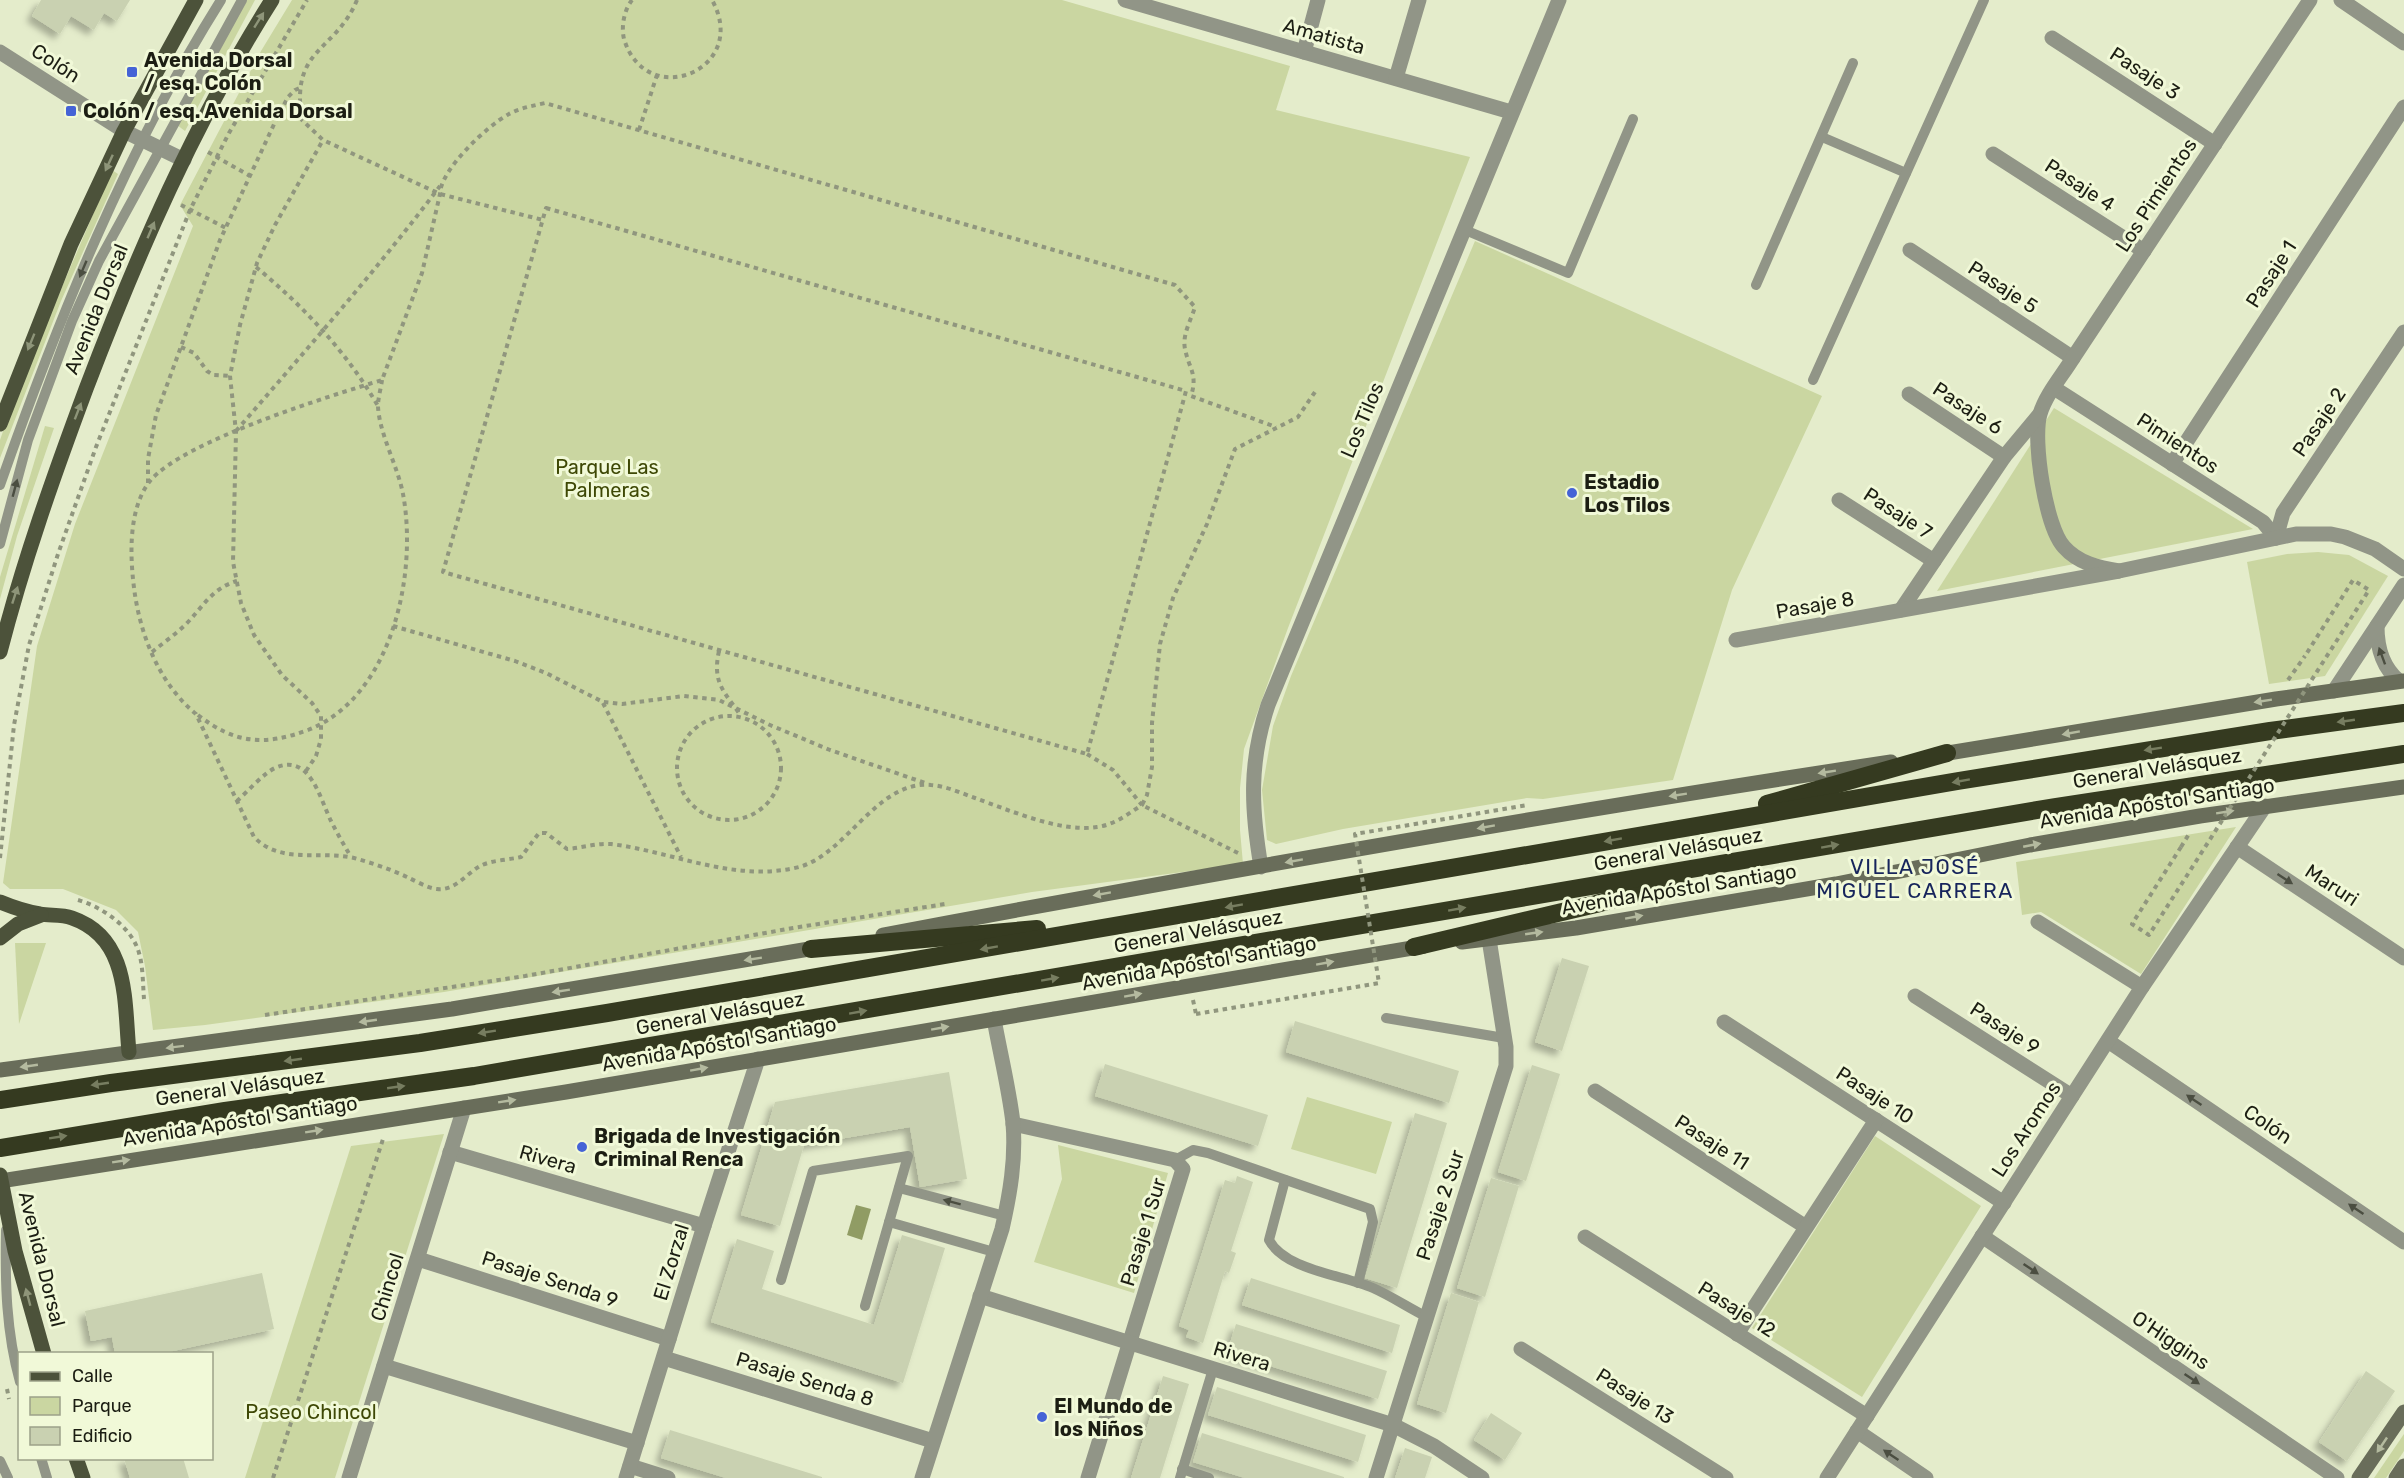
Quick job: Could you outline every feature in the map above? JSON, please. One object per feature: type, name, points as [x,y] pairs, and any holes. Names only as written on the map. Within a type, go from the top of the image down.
[{"type":"highway","name":"General Velásquez","points":[[0,1100],[151,1077],[420,1043],[607,1013],[2124,754],[2404,713]]},
{"type":"highway","points":[[1692,827],[1947,753]]},
{"type":"highway","name":"General Velásquez","points":[[0,1148],[225,1111],[462,1078],[713,1037],[1773,855],[2208,783],[2404,754]]},
{"type":"highway","points":[[1414,947],[1596,904],[1773,855]]},
{"type":"highway","points":[[811,949],[1171,917]]},
{"type":"main road","points":[[0,424],[72,244],[124,131],[196,0]]},
{"type":"main road","name":"Avenida Dorsal","points":[[0,652],[12,606],[69,434],[114,318],[164,200],[249,37],[272,0]]},
{"type":"main road","points":[[0,1070],[251,1038],[452,1009],[811,949],[1071,900],[1736,785],[2402,681]]},
{"type":"main road","name":"Avenida Apóstol Santiago","points":[[0,1179],[464,1108],[1414,947],[1576,928],[1836,884],[2040,843],[2265,806],[2404,787]]},
{"type":"main road","points":[[0,902],[41,915],[70,917],[96,930],[112,950],[121,971],[129,1052]]},
{"type":"main road","points":[[0,938],[18,924],[41,915]]},
{"type":"main road","name":"Avenida Dorsal","points":[[0,1179],[6,1211],[44,1352]]},
{"type":"main road","points":[[2359,1478],[2404,1412]]},
{"type":"main road","points":[[77,1460],[83,1478]]},
{"type":"main road","points":[[2396,1478],[2404,1466]]},
{"type":"street","name":"Amatista","points":[[1125,0],[1511,112]]},
{"type":"street","points":[[1304,52],[1318,0]]},
{"type":"street","points":[[1396,78],[1419,0]]},
{"type":"street","name":"Los Tilos","points":[[1261,867],[1252,788],[1262,725],[1307,606],[1559,0]]},
{"type":"street","name":"Los Pimientos","points":[[1901,610],[2004,457],[2040,415],[2073,358],[2310,0]]},
{"type":"street","points":[[2342,0],[2404,43]]},
{"type":"street","name":"Pasaje 3","points":[[2052,38],[2215,144]]},
{"type":"street","name":"Colón","points":[[0,52],[124,131],[184,160]]},
{"type":"street","name":"Pasaje 1","points":[[2172,464],[2404,107]]},
{"type":"street","name":"Pasaje 4","points":[[1993,154],[2144,251]]},
{"type":"street","name":"Pasaje 5","points":[[1910,250],[2073,358]]},
{"type":"street","name":"Pasaje 2","points":[[2276,538],[2283,513],[2404,332]]},
{"type":"street","name":"Pimientos","points":[[2054,388],[2263,522],[2276,538]]},
{"type":"street","name":"Pasaje 6","points":[[1909,394],[2004,457]]},
{"type":"street","name":"Los Pimientos","points":[[2040,415],[2038,430],[2040,463],[2051,524],[2056,536],[2063,546],[2077,557],[2092,565],[2119,571]]},
{"type":"street","name":"Pasaje 7","points":[[1839,500],[1934,561]]},
{"type":"street","name":"Los Pimientos","points":[[1901,610],[2119,571],[2276,538],[2311,533],[2345,537],[2374,549],[2404,569]]},
{"type":"street","points":[[2334,691],[2404,585]]},
{"type":"street","name":"Pasaje 8","points":[[1736,640],[1901,610]]},
{"type":"street","points":[[2377,626],[2377,638],[2383,660],[2402,681]]},
{"type":"street","name":"Los Aromos","points":[[1827,1478],[2142,987],[2265,806]]},
{"type":"street","name":"Maruri","points":[[2237,847],[2404,958]]},
{"type":"street","points":[[2038,922],[2142,987]]},
{"type":"street","name":"Pasaje 2 Sur","points":[[1376,1478],[1504,1074],[1506,1057],[1504,1038],[1488,939]]},
{"type":"street","name":"Pasaje 9","points":[[1915,996],[2072,1096]]},
{"type":"street","points":[[922,1478],[1005,1216],[1012,1171],[1013,1124],[994,1018]]},
{"type":"street","name":"Pasaje 10","points":[[1724,1022],[2004,1203]]},
{"type":"street","name":"Colón","points":[[2108,1041],[2404,1242]]},
{"type":"street","name":"El Zorzal","points":[[628,1472],[704,1226],[759,1059]]},
{"type":"street","name":"Pasaje 11","points":[[1595,1091],[1806,1227]]},
{"type":"street","name":"Chincol","points":[[353,1477],[384,1366],[464,1108]]},
{"type":"street","points":[[1737,1334],[1876,1120]]},
{"type":"street","name":"Pasaje 1 Sur","points":[[1013,1124],[1175,1160],[1183,1169],[1181,1182],[1088,1478]]},
{"type":"street","name":"Rivera","points":[[450,1152],[704,1226]]},
{"type":"street","name":"O'Higgins","points":[[1982,1236],[2337,1478]]},
{"type":"street","name":"Pasaje 12","points":[[1585,1237],[1867,1416]]},
{"type":"street","name":"Pasaje Senda 9","points":[[418,1259],[669,1339]]},
{"type":"street","name":"Rivera","points":[[980,1296],[1393,1425],[1434,1446],[1482,1478]]},
{"type":"street","name":"Pasaje 13","points":[[1521,1349],[1726,1478]]},
{"type":"street","name":"Pasaje Senda 8","points":[[664,1358],[933,1441]]},
{"type":"street","points":[[384,1366],[637,1443]]},
{"type":"street","points":[[1857,1431],[1926,1478]]},
{"type":"street","points":[[628,1472],[668,1478]]},
{"type":"lane","points":[[0,485],[61,319],[142,139],[196,40],[221,0]]},
{"type":"lane","points":[[0,544],[28,440],[72,321],[99,261],[242,0]]},
{"type":"lane","points":[[1813,380],[1984,0]]},
{"type":"lane","points":[[1756,285],[1853,63]]},
{"type":"lane","points":[[1465,230],[1568,273],[1633,119]]},
{"type":"lane","points":[[1822,136],[1906,173]]},
{"type":"lane","points":[[1386,1018],[1504,1038]]},
{"type":"lane","points":[[1175,1160],[1193,1150],[1209,1153],[1370,1209],[1373,1222],[1358,1282]]},
{"type":"lane","points":[[782,1280],[813,1171],[908,1156],[865,1306]]},
{"type":"lane","points":[[1285,1180],[1269,1240],[1273,1247],[1300,1265],[1358,1282],[1427,1317]]},
{"type":"lane","points":[[899,1188],[1005,1216]]},
{"type":"lane","points":[[6,1211],[8,1326],[18,1373]]},
{"type":"lane","points":[[889,1222],[994,1252]]},
{"type":"lane","points":[[1209,1478],[1181,1474],[1213,1369]]},
{"type":"lane","points":[[42,1460],[47,1478]]},
{"type":"lane","points":[[0,1461],[8,1478]]},
{"type":"path","points":[[0,858],[14,725],[29,645],[96,447],[190,210],[216,157],[307,0]]},
{"type":"path","points":[[357,0],[340,28],[323,43],[307,65],[300,88],[299,104],[302,120],[323,140],[438,193],[543,220]]},
{"type":"path","points":[[632,0],[624,19],[623,35],[628,51],[638,65],[668,78],[684,76],[699,70],[712,58],[719,43],[722,28],[719,12],[712,0]]},
{"type":"path","points":[[639,130],[657,75]]},
{"type":"path","points":[[148,484],[148,459],[156,415],[226,228],[288,98],[300,88]]},
{"type":"path","points":[[378,406],[382,380],[422,273],[440,186],[453,165],[493,125],[509,114],[529,106],[545,103],[1175,285],[1195,307],[1185,340],[1185,350],[1194,370],[1195,382],[1191,396],[1276,427]]},
{"type":"path","points":[[306,771],[316,756],[323,722],[321,716],[282,675],[254,635],[241,603],[233,562],[236,432],[230,376],[240,325],[264,246],[323,140]]},
{"type":"path","points":[[208,152],[250,176]]},
{"type":"path","points":[[236,432],[438,193]]},
{"type":"path","points":[[180,205],[226,228]]},
{"type":"path","points":[[1087,754],[1186,391],[546,208],[443,572],[1087,754],[1113,770],[1142,805],[1242,854],[1230,856]]},
{"type":"path","points":[[256,267],[291,296],[339,348],[365,385],[378,406],[403,493],[406,560],[400,604],[393,626],[376,670],[360,692],[337,714],[287,738],[254,740],[229,735],[179,700],[166,682],[152,652],[136,599],[133,562],[136,513],[142,495],[148,484],[172,462],[236,432],[365,385],[382,380]]},
{"type":"path","points":[[181,347],[194,353],[207,371],[213,375],[230,376]]},
{"type":"path","points":[[393,626],[515,661],[546,673],[603,702],[622,704],[684,696],[712,698],[830,750],[932,785],[1039,820],[1077,827],[1098,827],[1115,822],[1142,805],[1146,795],[1152,767],[1152,723],[1160,644],[1173,598],[1207,524],[1235,449],[1298,417],[1317,389]]},
{"type":"path","points":[[2181,847],[2132,924],[2149,935],[2369,590],[2353,580],[2276,699]]},
{"type":"path","points":[[152,652],[185,625],[209,596],[228,584],[237,582]]},
{"type":"path","points":[[719,651],[716,666],[717,679],[741,717],[758,724],[770,735],[778,751],[782,768],[778,786],[770,801],[757,812],[742,819],[725,821],[708,817],[694,808],[683,794],[677,778],[677,761],[682,745],[693,730],[707,720],[724,716],[741,717]]},
{"type":"path","points":[[603,702],[682,857]]},
{"type":"path","points":[[196,714],[254,837],[261,845],[275,852],[352,858],[386,868],[437,889],[450,888],[486,864],[521,857],[539,833],[546,833],[567,849],[608,844],[682,857],[714,868],[736,871],[777,870],[801,866],[825,853],[891,797],[912,787],[932,785]]},
{"type":"path","points":[[237,801],[275,768],[292,765],[306,771],[316,785],[330,820],[352,858]]},
{"type":"path","points":[[1196,1014],[1380,983],[1355,834],[1528,805]]},
{"type":"path","points":[[71,898],[91,904],[110,915],[129,935],[139,953],[144,1003]]},
{"type":"path","points":[[263,1015],[514,978],[793,928],[945,904]]},
{"type":"path","points":[[273,1478],[389,1119]]},
{"type":"green space","points":[[246,0],[255,0],[185,131],[177,125]]},
{"type":"green space","name":"Parque Las Palmeras","points":[[292,0],[1062,0],[1290,66],[1276,110],[1470,157],[1288,628],[1244,749],[1240,788],[1243,864],[1032,892],[444,992],[153,1030],[138,932],[116,910],[63,889],[10,889],[3,883],[37,646],[75,524],[193,226],[180,205],[261,51]]},
{"type":"green space","points":[[112,170],[118,174],[61,301],[0,458],[0,440],[15,397]]},
{"type":"green space","name":"Estadio Los Tilos","points":[[1475,241],[1822,396],[1732,590],[1673,780],[1543,799],[1527,798],[1343,829],[1276,844],[1267,840],[1262,790],[1273,726],[1291,676]]},
{"type":"green space","points":[[2054,408],[2253,529],[1937,591]]},
{"type":"green space","points":[[45,426],[54,428],[17,536],[0,599],[0,577]]},
{"type":"green space","points":[[2318,552],[2349,555],[2388,576],[2325,676],[2269,684],[2247,562],[2287,554]]},
{"type":"green space","points":[[2236,827],[2141,974],[2041,912],[2022,915],[2016,862]]},
{"type":"green space","points":[[15,943],[46,943],[19,1024]]},
{"type":"green space","points":[[1307,1097],[1392,1122],[1376,1174],[1291,1149]]},
{"type":"green space","name":"Paseo Chincol","points":[[444,1134],[335,1478],[245,1478],[351,1146]]},
{"type":"green space","points":[[1875,1136],[1981,1206],[1862,1397],[1752,1328]]},
{"type":"green space","points":[[1058,1145],[1168,1173],[1134,1293],[1034,1262],[1062,1179]]},
{"type":"green space","points":[[2404,1434],[2404,1451],[2386,1478],[2374,1478]]},
{"type":"shaded area","points":[[856,1205],[871,1209],[862,1240],[847,1235]]},
{"type":"building","points":[[41,0],[130,0],[117,21],[104,13],[94,30],[71,16],[60,34],[32,16]]},
{"type":"building","points":[[1562,958],[1589,966],[1562,1051],[1535,1042]]},
{"type":"building","points":[[1295,1021],[1459,1071],[1449,1103],[1286,1052]]},
{"type":"building","points":[[1105,1064],[1268,1115],[1258,1146],[1095,1096]]},
{"type":"building","points":[[1532,1065],[1560,1074],[1526,1181],[1498,1172]]},
{"type":"building","points":[[949,1072],[967,1179],[920,1187],[910,1127],[804,1145],[780,1226],[741,1215],[775,1102]]},
{"type":"building","points":[[1415,1113],[1447,1123],[1397,1288],[1365,1278]]},
{"type":"building","points":[[1237,1176],[1253,1182],[1231,1251],[1236,1253],[1229,1273],[1225,1271],[1203,1343],[1186,1337],[1189,1330],[1179,1326],[1225,1180],[1235,1183]]},
{"type":"building","points":[[1491,1178],[1519,1186],[1485,1297],[1457,1288]]},
{"type":"building","points":[[902,1235],[945,1248],[903,1383],[711,1322],[737,1239],[774,1251],[762,1289],[874,1325]]},
{"type":"building","points":[[262,1273],[274,1329],[168,1352],[115,1352],[112,1337],[91,1341],[85,1311]]},
{"type":"building","points":[[1251,1278],[1400,1325],[1392,1353],[1242,1305]]},
{"type":"building","points":[[1451,1293],[1479,1302],[1446,1413],[1417,1404]]},
{"type":"building","points":[[1236,1324],[1387,1371],[1378,1399],[1227,1353]]},
{"type":"building","points":[[2366,1371],[2395,1391],[2347,1461],[2319,1442]]},
{"type":"building","points":[[1163,1376],[1189,1384],[1160,1478],[1131,1478]]},
{"type":"building","points":[[1217,1387],[1366,1435],[1358,1462],[1208,1415]]},
{"type":"building","points":[[1491,1413],[1522,1433],[1505,1460],[1474,1440]]},
{"type":"building","points":[[670,1430],[822,1478],[726,1478],[661,1458]]},
{"type":"building","points":[[1202,1433],[1344,1478],[1245,1478],[1193,1462]]},
{"type":"building","points":[[1405,1448],[1432,1457],[1425,1478],[1395,1478]]},
{"type":"building","points":[[125,1460],[184,1460],[189,1478],[130,1478]]},
{"type":"place","name":"Avenida Dorsal / esq. Colón","points":[[132,72]]},
{"type":"place","name":"Colón / esq. Avenida Dorsal","points":[[71,111]]},
{"type":"place","name":"Estadio Los Tilos","points":[[1572,493]]},
{"type":"place","name":"Brigada de Investigación Criminal Renca","points":[[582,1147]]},
{"type":"place","name":"El Mundo de los Niños","points":[[1042,1417]]},
{"type":"district","name":"VILLA JOSÉ MIGUEL CARRERA","points":[[1915,879]]}]
